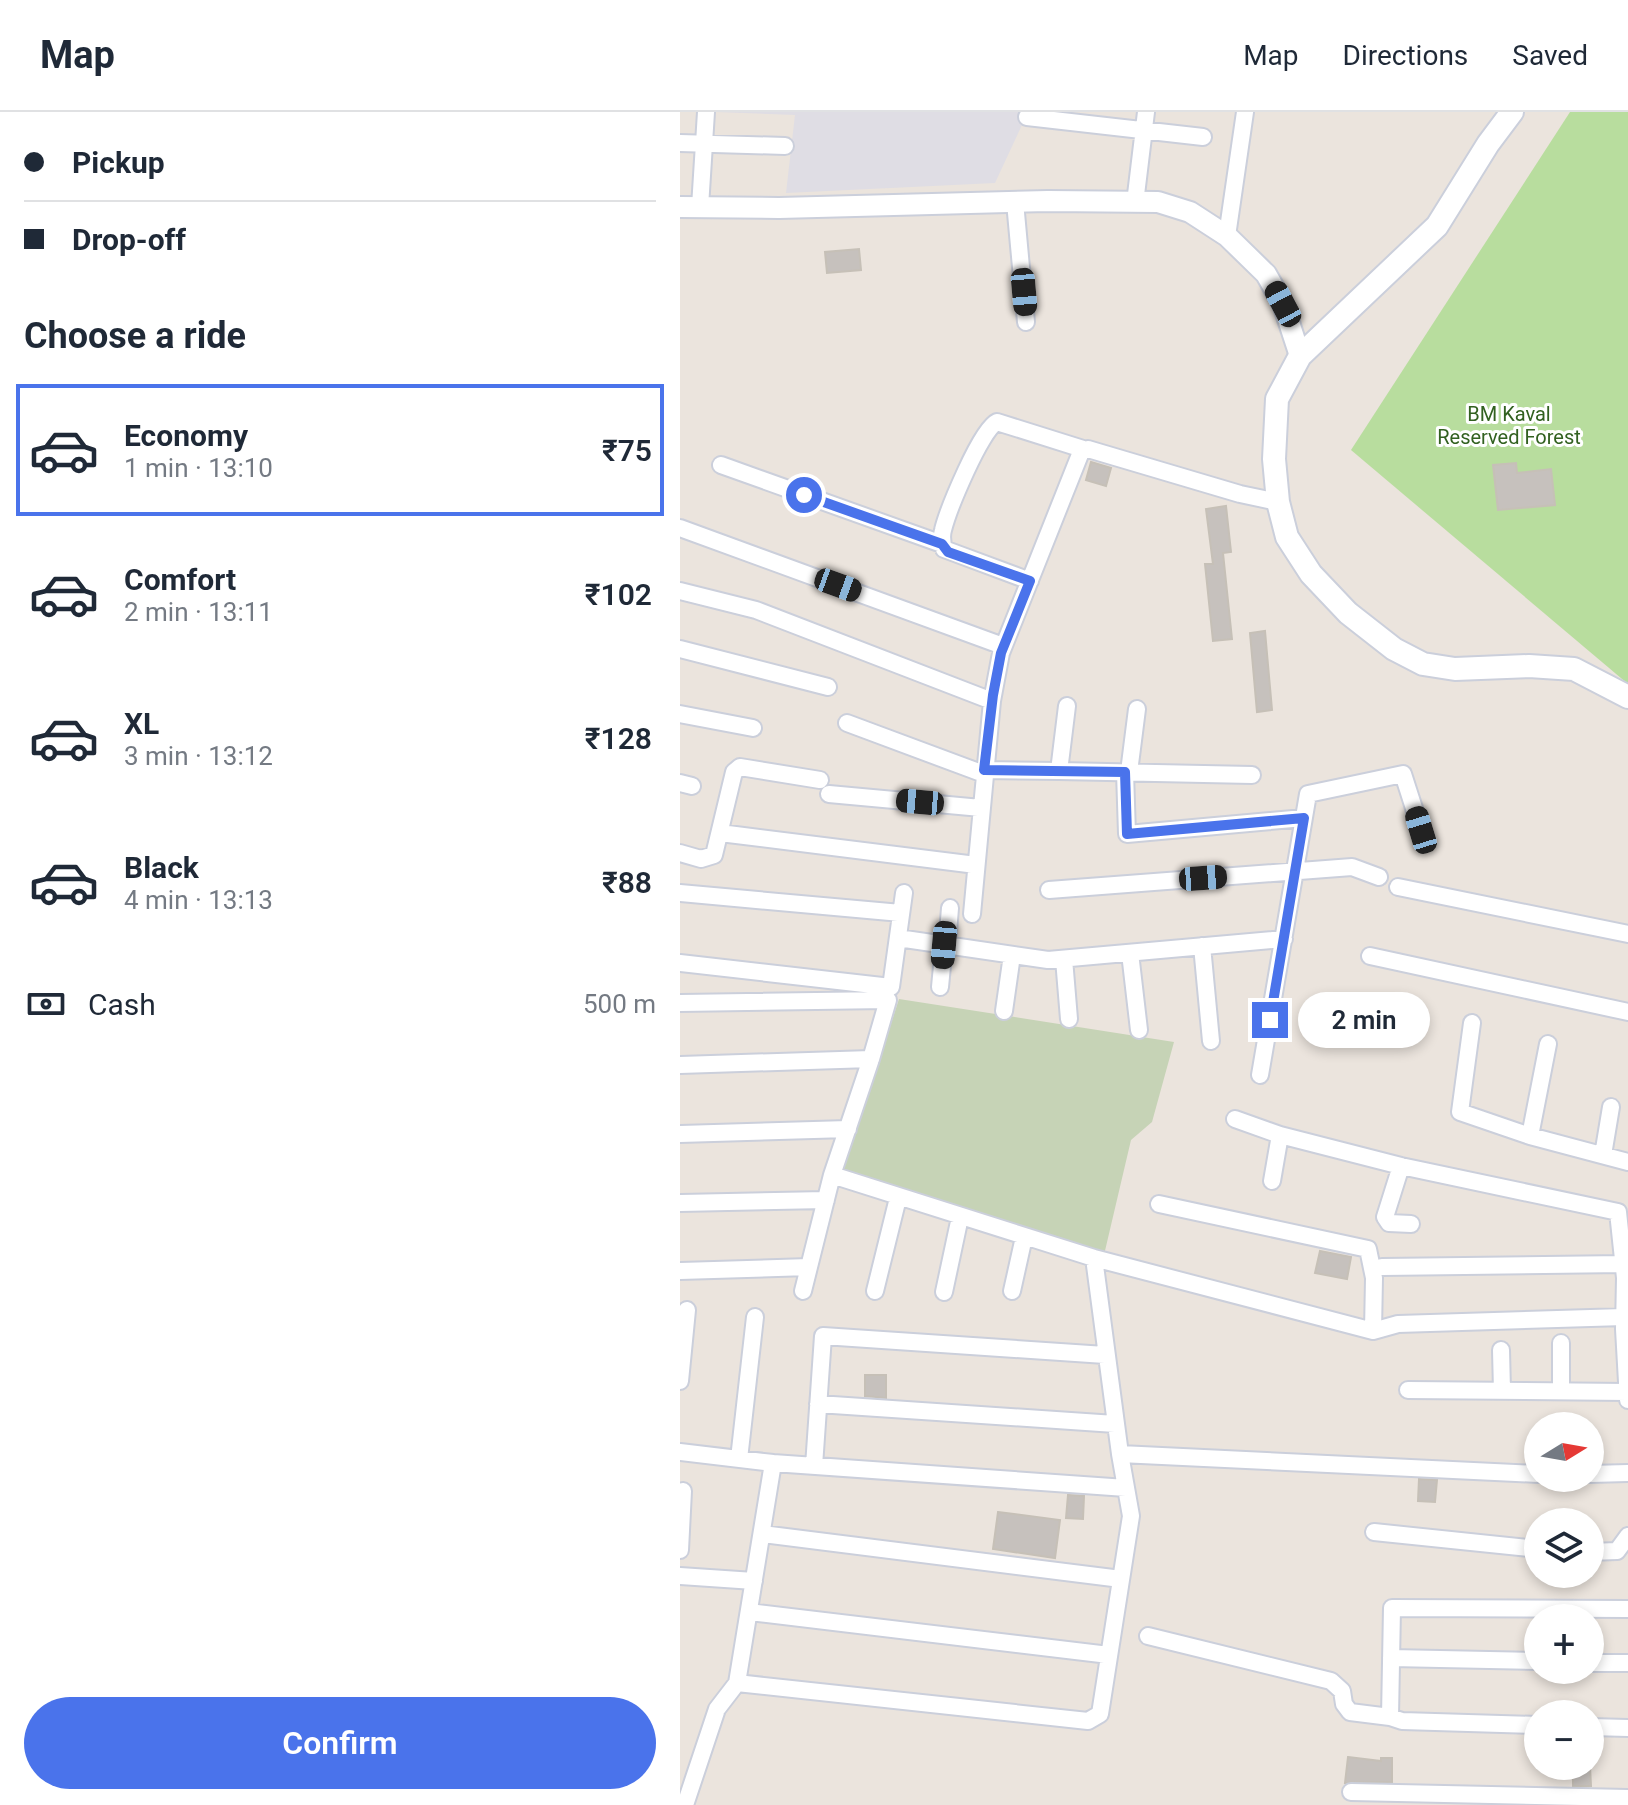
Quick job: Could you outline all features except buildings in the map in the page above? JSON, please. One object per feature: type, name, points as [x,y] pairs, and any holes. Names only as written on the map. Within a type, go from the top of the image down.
[{"type":"main road","points":[[1512,112],[1488,144],[1437,226],[1300,356],[1277,399],[1274,459],[1278,502],[1287,537],[1311,574],[1348,613],[1394,649],[1423,664],[1455,669],[1529,666],[1574,669],[1628,697]]},
{"type":"street","points":[[706,112],[690,207],[1158,202],[1190,212],[1227,236],[1266,274],[1283,304],[1300,356]]},
{"type":"street","points":[[1135,203],[1146,112]]},
{"type":"street","points":[[1227,236],[1245,112]]},
{"type":"street","points":[[1027,117],[1203,137]]},
{"type":"street","points":[[680,143],[785,146]]},
{"type":"street","points":[[1015,202],[1026,322]]},
{"type":"street","points":[[942,544],[942,532],[962,480],[992,424],[1002,422],[1083,449],[1278,502]]},
{"type":"street","points":[[972,914],[992,701],[1003,646],[1083,449]]},
{"type":"street","points":[[721,465],[942,544],[948,552],[1030,581]]},
{"type":"street","points":[[680,528],[1003,646]]},
{"type":"street","points":[[680,591],[756,610],[992,701]]},
{"type":"street","points":[[680,649],[828,687]]},
{"type":"street","points":[[1059,771],[1067,706]]},
{"type":"street","points":[[1137,709],[1127,772],[1127,834],[1304,818]]},
{"type":"street","points":[[680,714],[753,728]]},
{"type":"street","points":[[847,723],[984,772],[1252,775]]},
{"type":"street","points":[[680,853],[701,859],[716,852],[736,769],[744,767],[825,787],[981,808]]},
{"type":"street","points":[[1260,1075],[1308,794],[1403,774],[1421,830]]},
{"type":"street","points":[[720,833],[976,865]]},
{"type":"street","points":[[1049,890],[1352,867],[1379,877]]},
{"type":"street","points":[[1398,887],[1628,934]]},
{"type":"street","points":[[680,893],[901,913]]},
{"type":"street","points":[[680,963],[891,987],[904,893]]},
{"type":"street","points":[[940,987],[950,908]]},
{"type":"street","points":[[898,938],[1048,960],[1284,939]]},
{"type":"street","points":[[1202,946],[1211,1041]]},
{"type":"street","points":[[1130,953],[1139,1030]]},
{"type":"street","points":[[1004,1011],[1012,955]]},
{"type":"street","points":[[1370,956],[1628,1012]]},
{"type":"street","points":[[1064,959],[1069,1019]]},
{"type":"street","points":[[680,1003],[888,1000],[832,1175],[803,1291]]},
{"type":"street","points":[[1472,1023],[1460,1112],[1530,1136],[1628,1162]]},
{"type":"street","points":[[1530,1136],[1548,1044]]},
{"type":"street","points":[[680,1065],[871,1059]]},
{"type":"street","points":[[1603,1155],[1611,1107]]},
{"type":"street","points":[[1235,1119],[1280,1135],[1401,1166],[1615,1209],[1619,1217],[1624,1264],[1628,1400]]},
{"type":"street","points":[[680,1134],[848,1129]]},
{"type":"street","points":[[1272,1181],[1280,1135]]},
{"type":"street","points":[[1401,1166],[1385,1217],[1389,1223],[1411,1224]]},
{"type":"street","points":[[832,1175],[1094,1258],[1373,1331],[1398,1324],[1625,1325]]},
{"type":"street","points":[[875,1291],[898,1198]]},
{"type":"street","points":[[680,1203],[826,1200]]},
{"type":"street","points":[[1159,1204],[1368,1249],[1374,1278],[1373,1331]]},
{"type":"street","points":[[944,1292],[960,1217]]},
{"type":"street","points":[[1012,1291],[1024,1237]]},
{"type":"street","points":[[737,1683],[1088,1721],[1100,1714],[1131,1516],[1105,1355],[1094,1258]]},
{"type":"street","points":[[1382,1267],[1624,1264]]},
{"type":"street","points":[[680,1271],[809,1267]]},
{"type":"street","points":[[680,1381],[687,1310]]},
{"type":"street","points":[[739,1459],[755,1317]]},
{"type":"street","points":[[814,1466],[823,1336],[1105,1355]]},
{"type":"street","points":[[1561,1343],[1561,1391]]},
{"type":"street","points":[[1501,1350],[1502,1391]]},
{"type":"street","points":[[1408,1390],[1628,1392]]},
{"type":"street","points":[[818,1404],[1115,1424]]},
{"type":"street","points":[[680,1452],[773,1463],[1126,1488]]},
{"type":"street","points":[[1120,1454],[1524,1473]]},
{"type":"street","points":[[685,1805],[717,1709],[737,1683],[773,1463]]},
{"type":"street","points":[[1604,1474],[1628,1473]]},
{"type":"street","points":[[680,1550],[683,1491]]},
{"type":"street","points":[[1374,1532],[1524,1548]]},
{"type":"street","points":[[762,1534],[1121,1579]]},
{"type":"street","points":[[1604,1551],[1617,1551],[1628,1536]]},
{"type":"street","points":[[680,1576],[754,1581]]},
{"type":"street","points":[[1390,1717],[1390,1612],[1396,1606],[1628,1609]]},
{"type":"street","points":[[749,1612],[1109,1655]]},
{"type":"street","points":[[1148,1636],[1331,1681],[1342,1691],[1344,1704],[1350,1712],[1402,1721],[1524,1725]]},
{"type":"street","points":[[1391,1658],[1524,1661]]},
{"type":"street","points":[[1604,1663],[1628,1663]]},
{"type":"street","points":[[1604,1727],[1628,1728]]},
{"type":"street","points":[[1351,1792],[1628,1798]]},
{"type":"shaded area","points":[[716,112],[1028,112],[995,183],[786,193],[795,115]]},
{"type":"green space","name":"BM Kaval Reserved Forest","points":[[1570,112],[1628,112],[1628,684],[1351,450]]},
{"type":"green space","points":[[899,999],[1174,1042],[1152,1122],[1131,1140],[1104,1255],[842,1173]]},
{"type":"route","points":[[804,495],[942,544],[948,552],[1030,581],[1001,653],[984,770],[1125,772],[1127,834],[1304,818],[1270,1020]]}]
